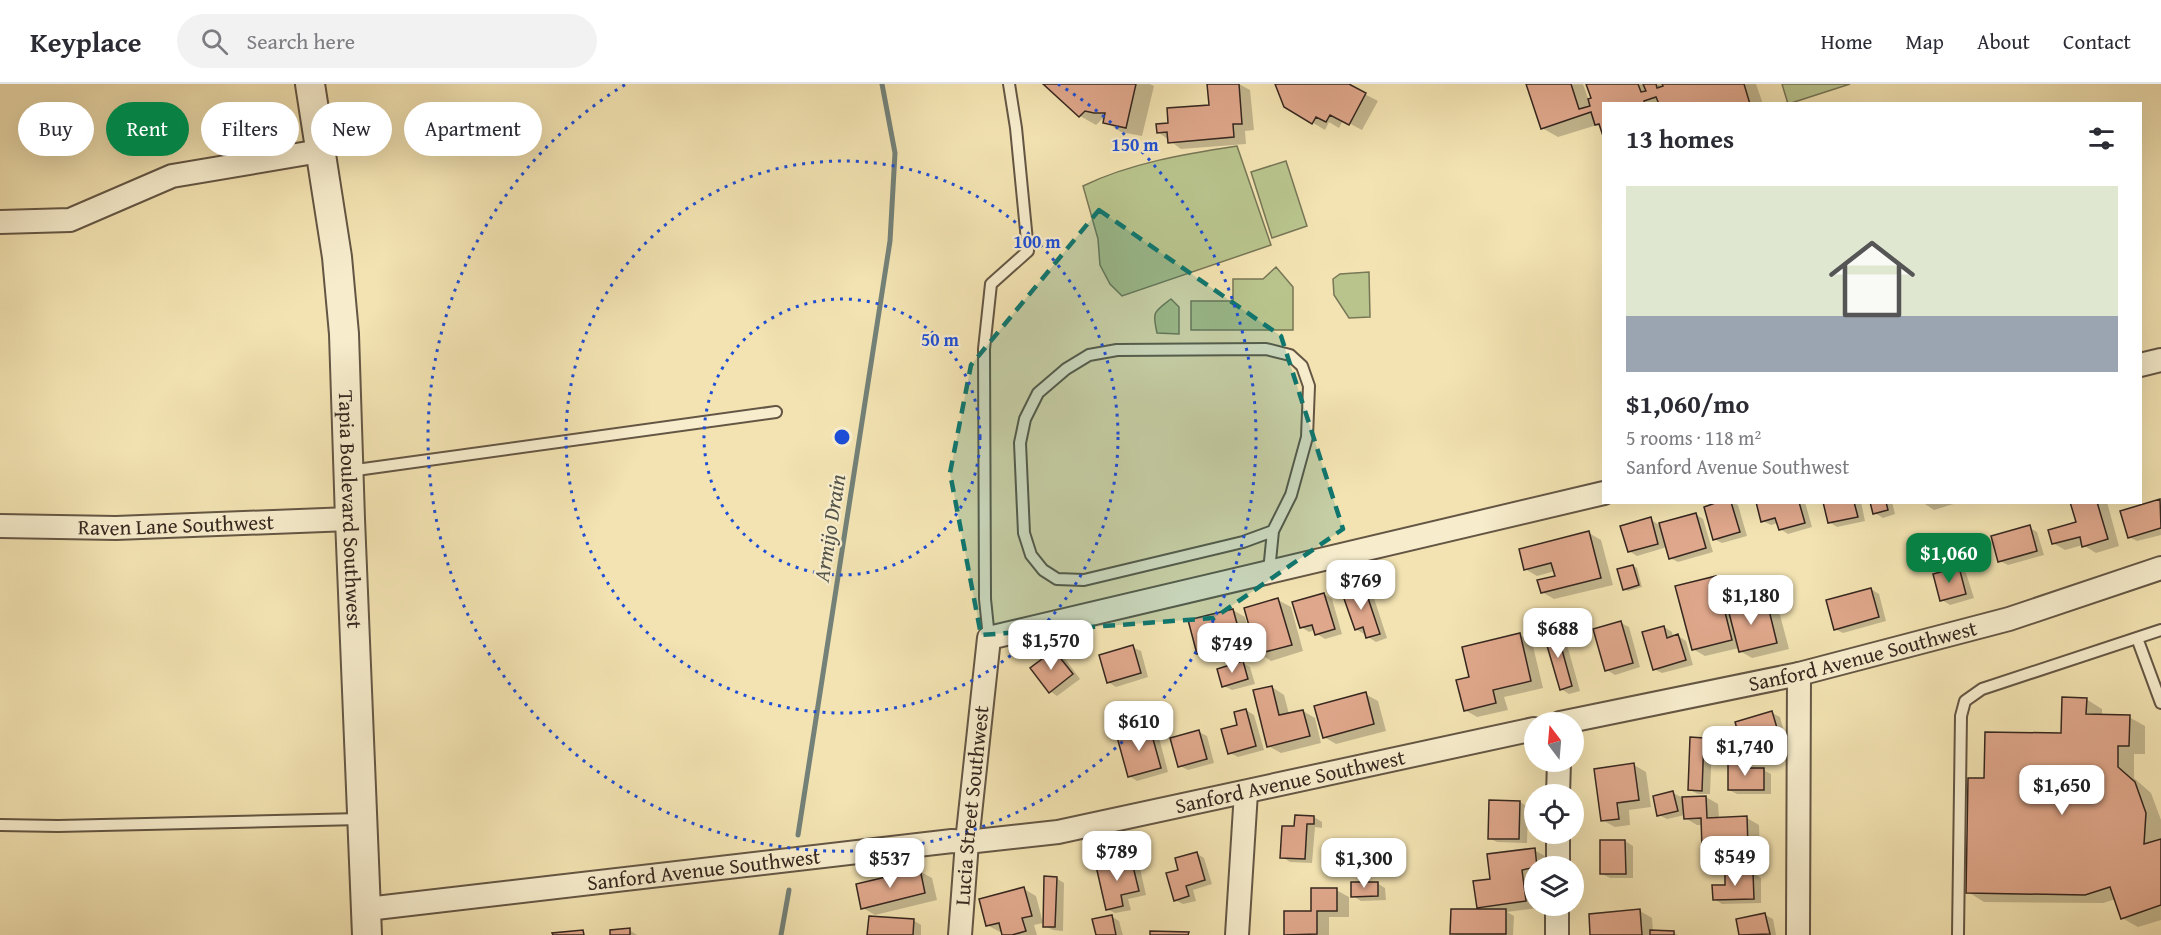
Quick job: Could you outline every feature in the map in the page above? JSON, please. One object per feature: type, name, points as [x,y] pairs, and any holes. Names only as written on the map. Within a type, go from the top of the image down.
[{"type":"street","name":"Tapia Boulevard Southwest","points":[[310,84],[313,102]]},
{"type":"street","points":[[0,222],[70,220],[172,176],[311,153]]},
{"type":"street","name":"Tapia Boulevard Southwest","points":[[321,156],[337,257],[344,334],[367,922]]},
{"type":"street","points":[[2142,365],[2161,360]]},
{"type":"street","points":[[989,638],[1602,493]]},
{"type":"street","name":"Raven Lane Southwest","points":[[0,526],[116,528],[350,519]]},
{"type":"street","name":"Sanford Avenue Southwest","points":[[1584,718],[1799,674],[2009,619],[2161,568]]},
{"type":"street","name":"Lucia Street Southwest","points":[[960,935],[967,842],[989,638]]},
{"type":"street","points":[[1798,935],[1799,674]]},
{"type":"street","name":"Sanford Avenue Southwest","points":[[367,922],[952,841],[967,842],[1058,832],[1524,731]]},
{"type":"street","points":[[1237,935],[1246,792]]},
{"type":"street","points":[[1557,916],[1557,935]]},
{"type":"lane","points":[[989,638],[985,599],[984,349],[991,284],[1028,251],[1016,128],[1009,84]]},
{"type":"lane","points":[[1269,571],[1273,531],[1291,495],[1307,437],[1309,386],[1302,366],[1290,354],[1266,349],[1118,350],[1089,355],[1066,369],[1038,393],[1025,419],[1020,443],[1024,532],[1031,555],[1043,570],[1056,579],[1084,580],[1243,542],[1273,531]]},
{"type":"lane","points":[[349,471],[776,412]]},
{"type":"lane","points":[[1958,935],[1960,716],[1965,701],[1982,689],[2161,630]]},
{"type":"lane","points":[[2137,638],[2161,703]]},
{"type":"lane","points":[[0,825],[58,826],[363,818]]},
{"type":"highlighted area","points":[[1099,210],[1281,336],[1343,529],[1214,618],[981,635],[950,473],[971,365]]},
{"type":"green space","points":[[1782,84],[1850,84],[1794,102],[1787,102]]},
{"type":"green space","points":[[1237,146],[1271,245],[1122,296],[1110,284],[1100,265],[1098,239],[1083,186],[1139,165]]},
{"type":"green space","points":[[1286,161],[1307,226],[1272,238],[1251,172]]},
{"type":"green space","points":[[1276,267],[1293,287],[1293,330],[1191,330],[1191,301],[1233,301],[1233,279],[1263,279]]},
{"type":"green space","points":[[1369,272],[1370,317],[1349,318],[1334,295],[1333,279],[1340,274]]},
{"type":"green space","points":[[1171,299],[1179,307],[1179,334],[1157,333],[1156,313]]},
{"type":"building","points":[[1043,84],[1136,84],[1126,128],[1103,123],[1105,113],[1085,111],[1079,117]]},
{"type":"building","points":[[1207,84],[1239,84],[1242,124],[1233,124],[1234,137],[1168,143],[1167,132],[1157,133],[1156,124],[1168,123],[1167,108],[1209,105]]},
{"type":"building","points":[[1275,84],[1349,84],[1366,93],[1349,125],[1330,115],[1326,122],[1316,117],[1312,124],[1284,107]]},
{"type":"building","points":[[1526,84],[1571,84],[1579,109],[1590,106],[1588,99],[1591,98],[1586,84],[1638,84],[1641,92],[1646,91],[1643,84],[1656,84],[1657,88],[1663,86],[1662,84],[1744,84],[1749,102],[1658,102],[1656,97],[1644,102],[1602,102],[1602,133],[1599,124],[1595,125],[1591,112],[1541,129]]},
{"type":"building","points":[[2160,499],[2161,528],[2128,538],[2120,511]]},
{"type":"building","points":[[1712,504],[1732,504],[1740,532],[1713,540],[1704,507]]},
{"type":"building","points":[[1756,504],[1800,504],[1805,523],[1779,530],[1775,518],[1761,522]]},
{"type":"building","points":[[1823,504],[1855,504],[1858,517],[1828,523]]},
{"type":"building","points":[[1870,504],[1886,504],[1888,510],[1873,514]]},
{"type":"building","points":[[2071,504],[2098,504],[2108,539],[2082,547],[2080,537],[2052,544],[2048,530],[2076,522]]},
{"type":"building","points":[[1696,513],[1706,548],[1669,559],[1659,523]]},
{"type":"building","points":[[1651,517],[1658,544],[1628,552],[1620,526]]},
{"type":"building","points":[[2030,525],[2037,551],[1998,562],[1991,536]]},
{"type":"building","points":[[1589,531],[1601,578],[1541,593],[1537,580],[1555,576],[1551,563],[1524,570],[1519,549]]},
{"type":"building","points":[[1963,539],[1967,553],[1956,556],[1952,543]]},
{"type":"building","points":[[1633,565],[1639,585],[1623,590],[1617,569]]},
{"type":"building","points":[[1959,567],[1966,594],[1940,601],[1933,574]]},
{"type":"building","points":[[1716,576],[1732,640],[1692,650],[1675,586]]},
{"type":"building","points":[[1364,586],[1380,634],[1366,638],[1363,627],[1355,630],[1342,593]]},
{"type":"building","points":[[1871,588],[1879,617],[1834,630],[1826,600]]},
{"type":"building","points":[[1324,593],[1335,629],[1315,635],[1312,625],[1300,628],[1292,602]]},
{"type":"building","points":[[1278,598],[1292,645],[1257,654],[1244,608]]},
{"type":"building","points":[[1745,600],[1748,611],[1768,606],[1777,643],[1739,652],[1727,605]]},
{"type":"building","points":[[1233,609],[1242,642],[1197,654],[1188,620]]},
{"type":"building","points":[[1621,621],[1633,663],[1605,671],[1593,629]]},
{"type":"building","points":[[1664,626],[1667,638],[1678,634],[1686,660],[1653,670],[1642,632]]},
{"type":"building","points":[[1556,628],[1572,686],[1560,690],[1543,632]]},
{"type":"building","points":[[1520,633],[1531,681],[1493,690],[1496,703],[1464,711],[1456,680],[1469,677],[1462,647]]},
{"type":"building","points":[[1133,645],[1141,673],[1107,683],[1099,655]]},
{"type":"building","points":[[1054,650],[1073,674],[1049,693],[1030,668]]},
{"type":"building","points":[[1243,661],[1248,679],[1222,687],[1217,669]]},
{"type":"building","points":[[1272,686],[1279,715],[1303,710],[1310,736],[1267,747],[1253,690]]},
{"type":"building","points":[[1366,692],[1374,724],[1323,738],[1314,706]]},
{"type":"building","points":[[2062,697],[2087,698],[2086,714],[2130,715],[2129,746],[2118,746],[2118,767],[2135,782],[2146,813],[2144,844],[2161,839],[2161,905],[2121,919],[2110,887],[2085,895],[1966,893],[1968,778],[1984,778],[1985,732],[2061,733]]},
{"type":"building","points":[[1246,709],[1256,746],[1228,754],[1221,729],[1237,725],[1234,712]]},
{"type":"building","points":[[1772,711],[1777,728],[1740,739],[1735,722]]},
{"type":"building","points":[[1150,728],[1161,768],[1128,777],[1117,737]]},
{"type":"building","points":[[1199,730],[1207,759],[1178,767],[1170,738]]},
{"type":"building","points":[[1690,737],[1704,738],[1702,791],[1688,790]]},
{"type":"building","points":[[1728,759],[1742,759],[1741,768],[1764,768],[1764,790],[1728,790]]},
{"type":"building","points":[[1634,763],[1639,800],[1617,803],[1619,819],[1601,821],[1594,769]]},
{"type":"building","points":[[1673,791],[1678,811],[1657,816],[1653,796]]},
{"type":"building","points":[[1706,796],[1707,818],[1747,816],[1748,847],[1702,849],[1701,818],[1684,819],[1682,797]]},
{"type":"building","points":[[1489,800],[1520,801],[1519,839],[1488,839]]},
{"type":"building","points":[[1295,815],[1314,816],[1314,824],[1307,824],[1305,859],[1280,858],[1282,826],[1294,826]]},
{"type":"building","points":[[1600,840],[1625,840],[1626,874],[1600,874]]},
{"type":"building","points":[[1535,848],[1536,856],[1524,856],[1524,870],[1522,870],[1524,901],[1477,908],[1473,881],[1490,879],[1487,854]]},
{"type":"building","points":[[1197,852],[1205,880],[1186,886],[1189,896],[1174,901],[1166,873],[1178,870],[1175,858]]},
{"type":"building","points":[[1131,858],[1139,891],[1121,895],[1123,906],[1106,910],[1096,866]]},
{"type":"building","points":[[920,869],[925,893],[861,909],[856,884]]},
{"type":"building","points":[[1725,872],[1753,872],[1754,899],[1713,900],[1712,885],[1725,885]]},
{"type":"building","points":[[1044,876],[1057,877],[1055,927],[1043,927]]},
{"type":"building","points":[[1351,882],[1378,882],[1378,896],[1351,897]]},
{"type":"building","points":[[1024,887],[1032,916],[1022,918],[1026,931],[1002,935],[999,923],[986,926],[979,899]]},
{"type":"building","points":[[1311,888],[1337,888],[1337,911],[1317,911],[1317,934],[1284,935],[1284,911],[1311,911]]},
{"type":"building","points":[[1451,909],[1506,909],[1506,934],[1450,934]]},
{"type":"building","points":[[1640,909],[1642,935],[1590,935],[1589,914]]},
{"type":"building","points":[[1765,913],[1770,934],[1739,935],[1736,919]]},
{"type":"building","points":[[1112,915],[1116,935],[1096,935],[1092,919]]},
{"type":"building","points":[[869,916],[914,919],[913,935],[867,935]]},
{"type":"building","points":[[630,928],[630,935],[610,935],[610,930]]},
{"type":"building","points":[[583,930],[584,935],[553,935],[552,933]]},
{"type":"building","points":[[1650,930],[1674,931],[1674,935],[1650,935]]},
{"type":"building","points":[[1150,931],[1189,932],[1188,935],[1150,935]]},
{"type":"waterway","name":"Armijo Drain","points":[[798,835],[890,241],[895,153],[882,84]]},
{"type":"waterway","name":"Armijo Drain","points":[[781,935],[789,890]]}]
